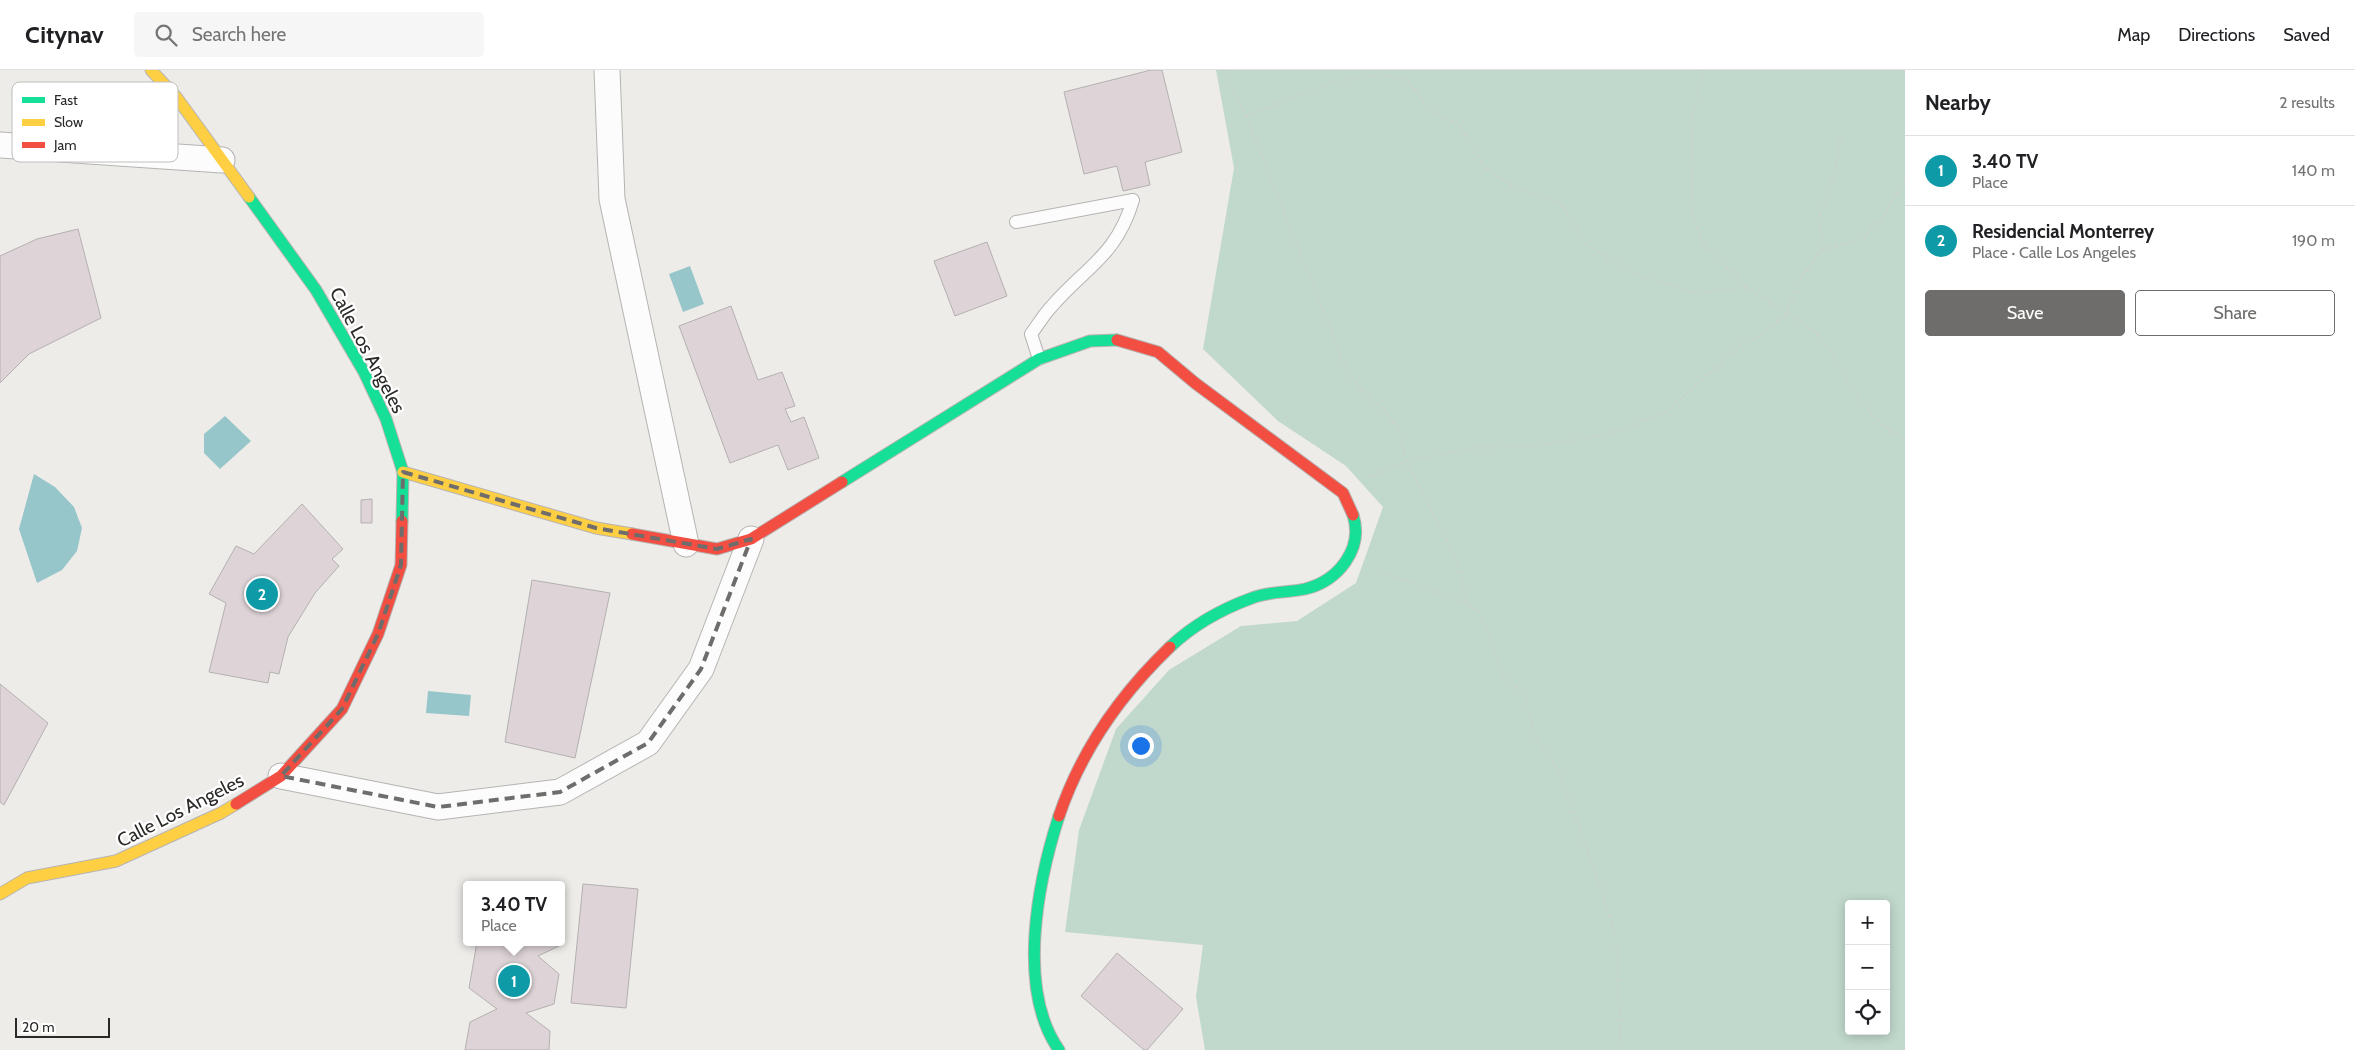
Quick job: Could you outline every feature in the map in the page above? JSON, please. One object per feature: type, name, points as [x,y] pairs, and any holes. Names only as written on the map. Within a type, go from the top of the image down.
[{"type":"street","name":"Calle Los Angeles","points":[[151,70],[162,82]]},
{"type":"street","points":[[607,70],[612,199],[686,544]]},
{"type":"street","name":"Calle Los Angeles","points":[[0,894],[27,878],[116,861],[222,813],[281,776],[342,709],[378,634],[401,565],[403,472],[386,418],[364,372],[316,290],[178,101]]},
{"type":"street","points":[[178,157],[222,160]]},
{"type":"street","points":[[403,472],[596,528],[717,549],[751,539],[1039,359],[1090,341],[1121,340],[1158,352],[1195,383],[1343,494],[1355,514],[1357,538],[1348,558],[1324,580],[1303,590],[1265,593],[1228,607],[1189,630],[1156,661],[1117,709],[1085,755],[1059,816],[1038,906],[1034,961],[1041,1010],[1059,1050]]},
{"type":"street","points":[[281,776],[438,807],[560,792],[648,743],[701,669],[751,539]]},
{"type":"lane","points":[[1016,222],[1133,200],[1127,218],[1100,260],[1052,306],[1031,334],[1039,359]]},
{"type":"path","points":[[1224,70],[1246,116],[1349,376],[1399,429],[1406,461],[1459,565],[1467,606]]},
{"type":"path","points":[[1704,70],[1692,117],[1692,210],[1701,241],[1746,287],[1816,332],[1844,377],[1870,411],[1888,432],[1905,439]]},
{"type":"path","points":[[1246,116],[1335,81],[1378,76],[1406,79],[1432,110],[1460,126],[1485,168],[1511,185],[1560,204],[1588,246],[1640,276],[1696,293],[1746,287]]},
{"type":"path","points":[[1822,250],[1820,215],[1837,165],[1840,137]]},
{"type":"path","points":[[1343,494],[1371,476],[1406,461],[1474,448],[1531,446],[1590,438],[1631,426],[1666,412],[1742,344],[1761,335],[1787,314],[1798,282],[1822,250],[1862,239],[1884,216],[1905,179]]},
{"type":"path","points":[[1348,558],[1478,612],[1504,677],[1524,694],[1534,734],[1559,771],[1584,838],[1616,937],[1621,1050]]},
{"type":"highlighted area","points":[[403,472],[596,528],[717,549],[751,539],[701,669],[648,743],[560,792],[438,807],[281,776],[342,709],[378,634],[401,565]]},
{"type":"green space","points":[[1216,70],[1905,70],[1905,1050],[1205,1050],[1196,997],[1203,945],[1065,932],[1079,830],[1116,729],[1169,670],[1241,626],[1297,621],[1356,583],[1383,507],[1346,466],[1278,421],[1203,349],[1234,168]]},
{"type":"water","points":[[690,266],[704,304],[683,312],[669,274]]},
{"type":"water","points":[[225,416],[251,441],[220,469],[204,453],[204,434]]},
{"type":"water","points":[[34,474],[55,487],[74,507],[82,528],[77,551],[62,570],[37,583],[19,529]]},
{"type":"water","points":[[428,691],[471,695],[469,716],[426,713]]},
{"type":"building","points":[[1151,70],[1162,70],[1182,152],[1145,162],[1150,185],[1123,191],[1117,166],[1084,174],[1064,92]]},
{"type":"building","points":[[78,229],[101,318],[29,354],[0,383],[0,256],[37,239]]},
{"type":"building","points":[[987,242],[1007,296],[955,316],[934,261]]},
{"type":"building","points":[[731,306],[758,380],[782,372],[795,406],[785,409],[791,422],[804,417],[819,458],[788,470],[778,445],[730,463],[679,326]]},
{"type":"building","points":[[372,499],[372,523],[361,523],[361,500]]},
{"type":"building","points":[[302,504],[343,549],[332,559],[339,566],[315,593],[288,637],[279,674],[270,672],[268,683],[209,672],[226,603],[209,594],[236,546],[254,554]]},
{"type":"building","points":[[532,580],[610,593],[575,758],[505,742]]},
{"type":"building","points":[[0,684],[48,723],[4,805],[0,802]]},
{"type":"building","points":[[583,884],[638,889],[626,1008],[571,1003]]},
{"type":"building","points":[[476,946],[559,946],[538,956],[559,974],[554,1004],[526,1013],[550,1031],[549,1050],[465,1050],[470,1022],[497,1009],[469,988]]},
{"type":"building","points":[[1117,953],[1183,1009],[1147,1050],[1144,1050],[1081,996]]},
{"type":"traffic: fast","points":[[249,197],[316,290],[364,372],[386,419],[403,472],[402,521]]},
{"type":"traffic: fast","points":[[842,482],[1039,359],[1090,341],[1117,340]]},
{"type":"traffic: fast","points":[[1170,647],[1198,625],[1241,602],[1265,594],[1305,589],[1328,579],[1346,562],[1351,551],[1355,540],[1353,515]]},
{"type":"traffic: fast","points":[[1059,816],[1044,871],[1038,903],[1035,934],[1035,966],[1038,997],[1046,1025],[1059,1050]]},
{"type":"traffic: slow","points":[[151,70],[162,82]]},
{"type":"traffic: slow","points":[[178,99],[249,197]]},
{"type":"traffic: slow","points":[[403,472],[596,528],[632,534]]},
{"type":"traffic: slow","points":[[0,894],[27,878],[116,861],[221,813],[236,804]]},
{"type":"traffic: jam","points":[[1117,340],[1158,352],[1195,383],[1343,493],[1353,515]]},
{"type":"traffic: jam","points":[[632,534],[717,549],[751,539],[842,482]]},
{"type":"traffic: jam","points":[[236,804],[281,776],[342,709],[378,634],[401,565],[402,521]]},
{"type":"traffic: jam","points":[[1059,816],[1079,769],[1104,725],[1135,684],[1170,647]]},
{"type":"place","name":"Residencial Monterrey","points":[[262,594]]},
{"type":"place","name":"3.40 TV","points":[[514,981]]}]
